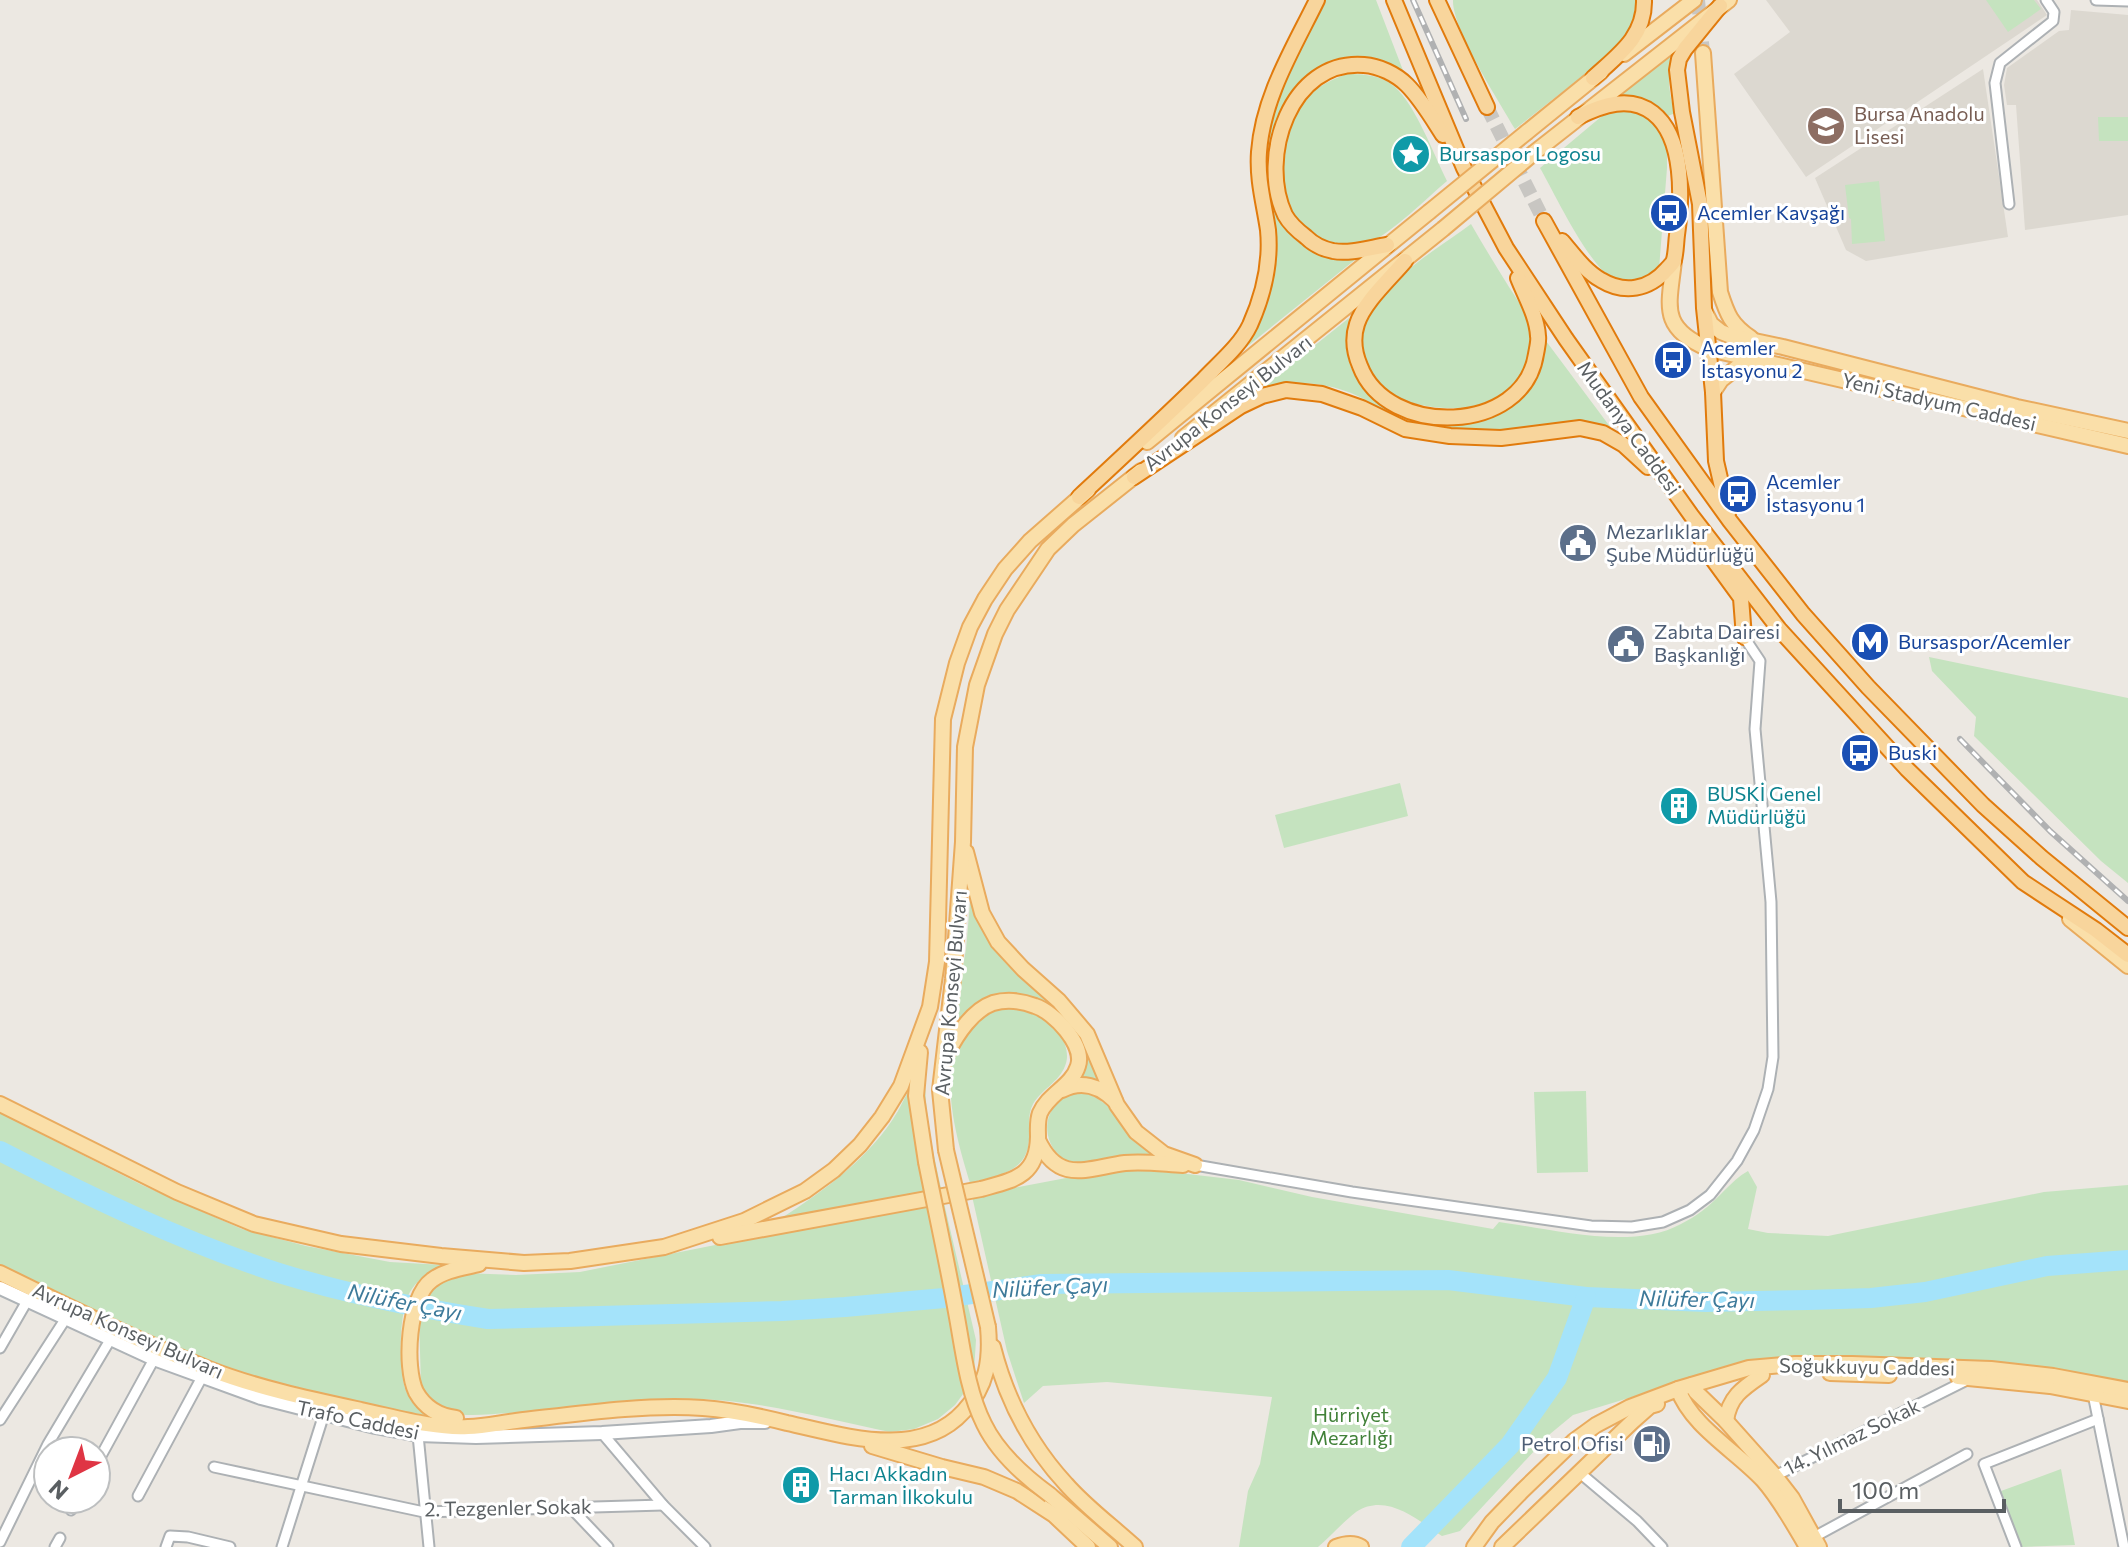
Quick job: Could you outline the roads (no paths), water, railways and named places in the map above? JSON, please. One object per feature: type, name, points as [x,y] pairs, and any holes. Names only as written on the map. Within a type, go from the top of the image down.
[{"type":"highway","points":[[1079,497],[1228,354],[1250,326],[1264,283],[1268,257],[1268,231],[1260,190],[1259,154],[1263,126],[1270,98],[1317,0]]},
{"type":"highway","name":"Mudanya Caddesi","points":[[1394,0],[1464,168],[1506,248],[1566,339],[1691,514],[1779,629],[1907,769],[2023,882],[2128,955]]},
{"type":"highway","points":[[1437,0],[1487,107]]},
{"type":"highway","points":[[1446,0],[1469,67]]},
{"type":"highway","points":[[1593,78],[1639,31],[1644,0]]},
{"type":"highway","points":[[1724,3],[1685,49],[1677,70],[1700,204],[1716,461],[1730,521]]},
{"type":"highway","points":[[1387,245],[1346,253],[1329,250],[1313,243],[1287,218],[1278,196],[1275,173],[1283,127],[1300,92],[1331,69],[1351,64],[1373,66],[1390,73],[1406,84],[1464,168]]},
{"type":"highway","points":[[1578,117],[1601,106],[1627,103],[1640,105],[1651,112],[1667,130],[1680,181],[1681,208],[1674,261]]},
{"type":"highway","name":"Mudanya Caddesi","points":[[1674,261],[1650,285],[1614,287],[1597,278],[1583,265],[1544,221],[1641,397],[1730,521],[1829,646],[1983,805],[2128,928]]},
{"type":"highway","points":[[1405,261],[1363,310],[1356,325],[1353,343],[1363,374],[1373,389],[1403,408],[1448,417],[1467,416],[1483,412],[1516,394],[1534,366],[1539,337],[1506,248]]},
{"type":"highway","points":[[1134,477],[1241,406],[1286,390],[1322,394],[1362,408],[1405,429],[1450,436],[1501,438],[1580,428],[1603,433],[1637,456],[1691,514],[1706,550],[1741,598],[1744,637]]},
{"type":"main road","name":"Avrupa Konseyi Bulvarı","points":[[0,1104],[177,1192],[254,1224],[341,1244],[490,1261],[570,1261],[664,1247],[744,1221],[805,1191],[834,1170],[860,1145],[895,1096],[913,1058],[930,1007],[937,962],[943,719],[970,627],[1005,569],[1030,541],[1079,497],[1593,78],[1694,0]]},
{"type":"main road","name":"Avrupa Konseyi Bulvarı","points":[[0,1273],[212,1370],[297,1396],[415,1422],[467,1428],[651,1408],[701,1408],[734,1411],[838,1435],[892,1441],[925,1436],[954,1423],[973,1402],[990,1354],[988,1327],[946,1150],[940,1090],[953,979],[963,842],[965,747],[977,685],[995,634],[1048,549],[1073,525],[1724,3]]},
{"type":"main road","points":[[1703,53],[1720,292],[1728,315],[1739,330],[1754,340]]},
{"type":"main road","points":[[1674,261],[1668,309],[1682,333],[1694,343],[1709,349]]},
{"type":"main road","name":"Yeni Stadyum Caddesi","points":[[1705,312],[1711,324],[1721,332],[2017,407],[2128,431]]},
{"type":"main road","name":"Yeni Stadyum Caddesi","points":[[1709,349],[2128,446]]},
{"type":"main road","points":[[1713,392],[1721,380],[1749,358]]},
{"type":"main road","points":[[963,842],[982,913],[998,942],[1059,1001],[1087,1034],[1117,1105]]},
{"type":"main road","points":[[2023,882],[2128,966]]},
{"type":"main road","points":[[664,1247],[981,1189],[1018,1178],[1027,1171],[1033,1159],[1038,1140],[1039,1114],[1073,1076],[1079,1064],[1077,1047],[1059,1022],[1038,1006],[1015,1001],[991,1004],[973,1017],[956,1037],[942,1065]]},
{"type":"main road","points":[[921,1031],[916,1096],[926,1162],[969,1383],[984,1425],[1011,1462],[1029,1480],[1110,1547]]},
{"type":"main road","points":[[1051,1097],[1066,1088],[1082,1084],[1100,1090],[1111,1097],[1136,1132],[1164,1154],[1195,1165]]},
{"type":"main road","points":[[1038,1140],[1053,1162],[1069,1171],[1135,1163],[1195,1165]]},
{"type":"main road","points":[[490,1261],[446,1272],[430,1281],[418,1297],[411,1320],[411,1379],[426,1406],[442,1416],[516,1421]]},
{"type":"main road","name":"Trafo Caddesi","points":[[0,1288],[154,1359],[261,1398],[418,1435],[476,1437],[602,1433],[740,1422],[786,1423]]},
{"type":"main road","points":[[988,1327],[1008,1394],[1033,1442],[1067,1486],[1135,1547]]},
{"type":"main road","name":"Soğukkuyu Caddesi","points":[[1502,1547],[1650,1406],[1749,1368],[1852,1364],[1991,1369],[2053,1376],[2128,1390]]},
{"type":"main road","name":"Soğukkuyu Caddesi","points":[[1474,1547],[1492,1522],[1574,1441],[1630,1407],[1686,1391],[1762,1375],[1838,1373],[1973,1378],[2050,1386],[2128,1401]]},
{"type":"main road","points":[[1726,1421],[1733,1398],[1762,1375]]},
{"type":"main road","points":[[1686,1391],[1726,1421],[1775,1476],[1792,1498],[1814,1544]]},
{"type":"main road","points":[[1686,1391],[1685,1405],[1764,1480],[1814,1544]]},
{"type":"main road","points":[[838,1435],[984,1477],[1017,1491],[1054,1515],[1088,1547]]},
{"type":"main road","points":[[1336,1547],[1356,1544],[1361,1547]]},
{"type":"street","points":[[2009,204],[1996,73],[2000,63],[2053,21],[2054,12],[2046,0]]},
{"type":"street","points":[[2096,0],[2128,1]]},
{"type":"street","points":[[1195,1165],[1352,1192],[1591,1226],[1632,1227],[1663,1222],[1690,1210],[1710,1195],[1737,1161],[1754,1130],[1768,1089],[1773,1057],[1771,902],[1755,729],[1760,661],[1744,637]]},
{"type":"street","points":[[0,1348],[27,1301]]},
{"type":"street","points":[[0,1420],[66,1318]]},
{"type":"street","points":[[0,1542],[48,1444],[110,1340]]},
{"type":"street","points":[[112,1436],[154,1359]]},
{"type":"street","points":[[138,1496],[202,1377]]},
{"type":"street","name":"14. Yılmaz Sokak","points":[[1775,1476],[1973,1378]]},
{"type":"street","points":[[2093,1394],[2124,1547]]},
{"type":"street","points":[[282,1547],[324,1414]]},
{"type":"street","points":[[2016,1547],[1984,1464],[2098,1419]]},
{"type":"street","points":[[602,1433],[663,1505],[705,1547]]},
{"type":"street","points":[[418,1435],[429,1547]]},
{"type":"street","points":[[1814,1544],[1967,1454]]},
{"type":"street","name":"2. Tezgenler Sokak","points":[[214,1467],[424,1512],[663,1505]]},
{"type":"street","points":[[1580,1473],[1637,1521],[1662,1547]]},
{"type":"street","points":[[571,1508],[608,1547]]},
{"type":"street","points":[[166,1547],[170,1536],[188,1542],[230,1547]]},
{"type":"waterway","name":"Nilüfer Çayı","points":[[0,1151],[137,1218],[243,1261],[356,1294],[488,1319],[782,1311],[944,1298],[1042,1284],[1448,1280],[1586,1297],[1706,1302],[1871,1298],[1925,1292],[2047,1266],[2128,1260]]},
{"type":"waterway","points":[[1411,1547],[1510,1445],[1557,1378],[1586,1297]]},
{"type":"tunnel","points":[[1698,0],[1703,53]]},
{"type":"tunnel","points":[[1487,107],[1544,221]]},
{"type":"railway","points":[[1413,0],[1466,119]]},
{"type":"railway","points":[[1960,739],[2050,831],[2128,901]]},
{"type":"place","name":"Bursa Anadolu Lisesi","points":[[1826,126]]},
{"type":"place","name":"Bursaspor Logosu","points":[[1411,154]]},
{"type":"place","name":"Acemler Kavşağı","points":[[1669,213]]},
{"type":"place","name":"Acemler İstasyonu 2","points":[[1673,360]]},
{"type":"place","name":"Acemler İstasyonu 1","points":[[1738,494]]},
{"type":"place","name":"Mezarlıklar Şube Müdürlüğü","points":[[1578,543]]},
{"type":"place","name":"Bursaspor/Acemler","points":[[1870,642]]},
{"type":"place","name":"Zabıta Dairesi Başkanlığı","points":[[1626,644]]},
{"type":"place","name":"Buski","points":[[1860,753]]},
{"type":"place","name":"BUSKİ Genel Müdürlüğü","points":[[1679,806]]},
{"type":"place","name":"Petrol Ofisi","points":[[1652,1444]]},
{"type":"place","name":"Hacı Akkadın Tarman İlkokulu","points":[[801,1485]]},
{"type":"park label","name":"Hürriyet Mezarlığı","points":[[1351,1426]]}]
